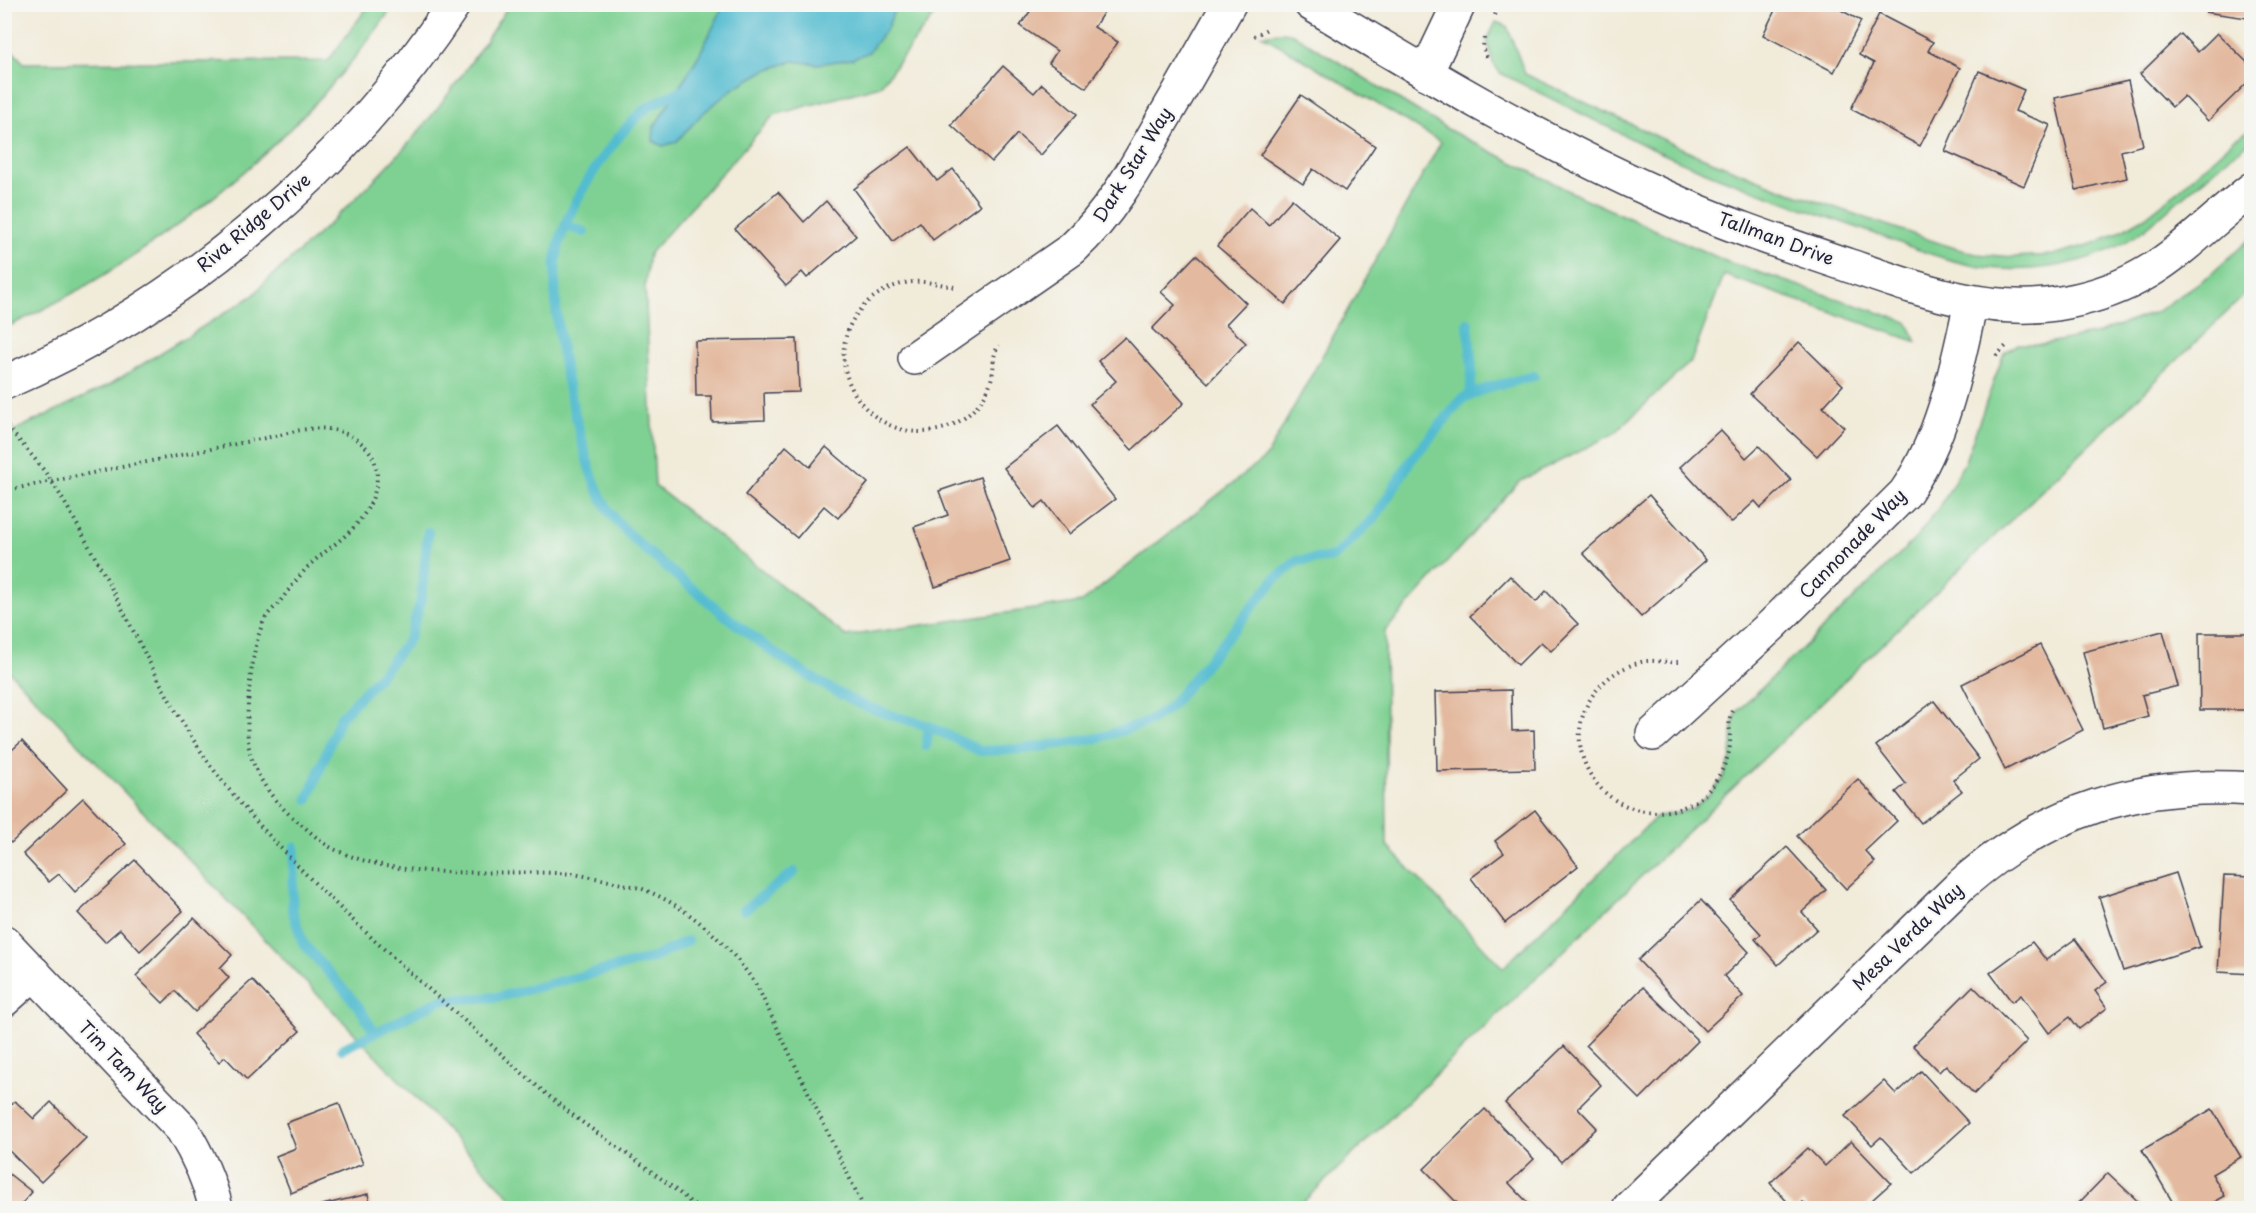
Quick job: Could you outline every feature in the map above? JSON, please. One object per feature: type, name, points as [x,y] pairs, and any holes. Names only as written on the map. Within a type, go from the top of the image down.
[{"type":"street","name":"Riva Ridge Drive","points":[[4,383],[121,322],[204,266],[245,233],[302,183],[361,124],[424,48],[454,4]]},
{"type":"street","name":"Dark Star Way","points":[[915,358],[1072,249],[1091,232],[1139,163],[1229,4]]},
{"type":"street","name":"Tallman Drive","points":[[1311,4],[1425,73],[1543,139],[1662,196],[1827,258],[1930,292],[1971,302],[2003,306],[2044,305],[2066,303],[2111,291],[2133,281],[2171,258],[2252,189]]},
{"type":"street","points":[[1425,73],[1460,4]]},
{"type":"street","name":"Cannonade Way","points":[[1653,734],[1772,625],[1905,493],[1918,473],[1934,437],[1957,362],[1971,302]]},
{"type":"street","name":"Mesa Verda Way","points":[[1629,1209],[1960,885],[2002,852],[2054,823],[2121,798],[2198,786],[2252,789]]},
{"type":"street","name":"Tim Tam Way","points":[[4,942],[182,1129],[199,1157],[216,1209]]},
{"type":"street","points":[[4,1000],[34,973]]},
{"type":"path","points":[[1491,22],[1499,4]]},
{"type":"path","points":[[1487,30],[1483,39],[1487,58]]},
{"type":"path","points":[[4,423],[51,482],[92,551],[181,721],[234,796],[270,837],[347,917],[559,1104],[669,1184],[696,1209]]},
{"type":"path","points":[[4,489],[51,482],[306,428],[334,430],[357,440],[371,451],[378,475],[372,499],[359,521],[306,569],[265,619],[250,682],[248,719],[250,753],[266,787],[283,811],[322,841],[359,858],[395,867],[437,871],[575,874],[644,889],[696,920],[721,940],[758,988],[864,1209]]},
{"type":"green space","points":[[369,5],[394,5],[357,55],[315,103],[269,149],[220,192],[116,268],[61,300],[5,328],[5,43],[24,63],[328,61]]},
{"type":"green space","points":[[509,5],[942,5],[880,86],[774,115],[649,254],[645,285],[655,486],[846,636],[1082,602],[1266,457],[1441,142],[1262,35],[1284,32],[1293,34],[1449,130],[1581,197],[1728,262],[1907,322],[1917,342],[1724,275],[1691,361],[1615,433],[1519,482],[1385,631],[1387,845],[1503,968],[1656,817],[1693,809],[1722,780],[1731,758],[1733,722],[1737,712],[1917,537],[1943,502],[1965,461],[2004,353],[2018,344],[2043,344],[2098,333],[2156,312],[2210,275],[2251,238],[2251,289],[1297,1208],[521,1208],[5,667],[5,435],[109,385],[254,295],[262,285],[355,200],[407,145],[461,77]]},
{"type":"green space","points":[[1496,22],[1507,26],[1525,74],[1694,154],[1784,190],[1976,254],[2014,257],[2053,255],[2095,243],[2145,217],[2235,139],[2251,129],[2251,141],[2144,230],[2112,249],[2058,266],[2020,269],[1985,267],[1950,260],[1916,249],[1700,170],[1646,146],[1500,73],[1493,63],[1487,40]]},
{"type":"water","points":[[722,4],[896,5],[888,27],[869,52],[852,59],[817,64],[793,61],[764,71],[734,88],[702,114],[676,142],[663,146],[653,141],[654,127],[698,57],[721,11]]},
{"type":"building","points":[[1035,4],[1109,4],[1094,27],[1118,42],[1086,88],[1049,63],[1057,51],[1020,26]]},
{"type":"building","points":[[1778,4],[1830,4],[1861,21],[1834,72],[1763,35]]},
{"type":"building","points":[[2206,5],[2249,5],[2247,18],[2205,12]]},
{"type":"building","points":[[1879,14],[1933,42],[1928,51],[1960,68],[1920,146],[1851,109],[1874,63],[1859,55]]},
{"type":"building","points":[[2217,33],[2252,67],[2252,78],[2208,121],[2184,96],[2172,107],[2140,74],[2181,34],[2198,52]]},
{"type":"building","points":[[1003,66],[1034,93],[1042,84],[1077,114],[1041,155],[1017,134],[992,162],[951,125]]},
{"type":"building","points":[[1979,71],[2024,90],[2015,111],[2050,125],[2024,186],[1945,151]]},
{"type":"building","points":[[2128,81],[2143,145],[2121,151],[2127,178],[2076,190],[2055,98]]},
{"type":"building","points":[[1301,95],[1375,146],[1345,191],[1313,169],[1303,184],[1260,155]]},
{"type":"building","points":[[910,147],[937,181],[953,169],[980,205],[933,240],[920,222],[893,241],[854,189]]},
{"type":"building","points":[[778,192],[804,222],[826,201],[856,236],[807,278],[802,272],[786,286],[735,229]]},
{"type":"building","points":[[1292,199],[1340,240],[1285,304],[1217,246],[1250,208],[1269,225]]},
{"type":"building","points":[[1196,255],[1246,303],[1226,324],[1246,343],[1208,383],[1152,329],[1175,305],[1161,292]]},
{"type":"building","points":[[1125,337],[1184,403],[1132,450],[1090,404],[1116,381],[1098,361]]},
{"type":"building","points":[[797,339],[799,392],[764,393],[765,420],[712,422],[711,396],[696,396],[695,341]]},
{"type":"building","points":[[1799,342],[1843,385],[1823,407],[1844,427],[1817,456],[1750,394]]},
{"type":"building","points":[[1058,426],[1115,499],[1069,534],[1044,501],[1035,508],[1004,468]]},
{"type":"building","points":[[1720,430],[1746,458],[1759,446],[1791,480],[1761,508],[1755,501],[1731,523],[1680,467]]},
{"type":"building","points":[[786,446],[810,467],[826,447],[868,483],[838,518],[824,506],[797,538],[745,495]]},
{"type":"building","points":[[980,477],[1010,561],[935,587],[914,527],[948,515],[939,491]]},
{"type":"building","points":[[1649,495],[1706,560],[1641,617],[1583,553]]},
{"type":"building","points":[[1510,576],[1536,602],[1546,591],[1578,624],[1551,651],[1541,642],[1518,665],[1470,616]]},
{"type":"building","points":[[2163,631],[2178,686],[2142,695],[2148,716],[2103,728],[2083,652]]},
{"type":"building","points":[[2199,633],[2252,633],[2252,710],[2200,710]]},
{"type":"building","points":[[2040,645],[2083,730],[2005,770],[1962,684]]},
{"type":"building","points":[[1511,690],[1512,731],[1534,730],[1535,769],[1437,771],[1435,692]]},
{"type":"building","points":[[1934,701],[1979,759],[1953,780],[1962,791],[1921,823],[1896,792],[1906,784],[1876,746]]},
{"type":"building","points":[[22,741],[67,790],[11,843],[4,836],[4,757]]},
{"type":"building","points":[[1858,779],[1897,821],[1865,851],[1875,862],[1846,889],[1797,836]]},
{"type":"building","points":[[83,798],[126,844],[75,892],[59,874],[49,882],[23,854]]},
{"type":"building","points":[[1535,810],[1578,866],[1505,923],[1471,878],[1504,853],[1495,841]]},
{"type":"building","points":[[1787,847],[1826,890],[1802,912],[1817,929],[1778,965],[1755,939],[1761,934],[1730,900]]},
{"type":"building","points":[[135,860],[183,911],[140,951],[120,929],[105,942],[78,913]]},
{"type":"building","points":[[2176,873],[2200,947],[2123,971],[2099,897]]},
{"type":"building","points":[[2224,876],[2252,877],[2252,974],[2218,972]]},
{"type":"building","points":[[1701,900],[1749,952],[1724,976],[1743,996],[1705,1031],[1638,960]]},
{"type":"building","points":[[194,918],[232,955],[220,968],[229,978],[195,1012],[175,991],[163,1003],[136,976]]},
{"type":"building","points":[[2075,939],[2107,982],[2095,991],[2107,1008],[2079,1029],[2070,1017],[2049,1033],[2021,995],[2012,1002],[1990,973],[2032,942],[2046,960]]},
{"type":"building","points":[[252,980],[300,1031],[247,1080],[225,1057],[219,1062],[193,1034]]},
{"type":"building","points":[[1973,986],[2027,1041],[1974,1094],[1946,1065],[1939,1072],[1913,1046]]},
{"type":"building","points":[[1643,987],[1698,1041],[1640,1099],[1586,1045]]},
{"type":"building","points":[[1564,1046],[1601,1085],[1578,1108],[1597,1128],[1561,1162],[1505,1103]]},
{"type":"building","points":[[1921,1071],[1969,1123],[1914,1173],[1881,1137],[1872,1145],[1845,1116],[1884,1081],[1896,1094]]},
{"type":"building","points":[[15,1101],[34,1119],[51,1102],[86,1138],[41,1182],[4,1146],[4,1111]]},
{"type":"building","points":[[339,1103],[363,1164],[291,1193],[276,1156],[296,1148],[286,1123]]},
{"type":"building","points":[[1485,1109],[1534,1159],[1509,1183],[1528,1203],[1523,1208],[1462,1208],[1424,1169]]},
{"type":"building","points":[[2212,1109],[2241,1157],[2212,1174],[2225,1196],[2204,1208],[2176,1208],[2142,1150]]},
{"type":"building","points":[[1851,1141],[1891,1183],[1863,1208],[1809,1208],[1803,1202],[1793,1208],[1770,1183],[1808,1148],[1825,1166]]},
{"type":"building","points":[[4,1170],[32,1192],[18,1208],[4,1208]]},
{"type":"building","points":[[2108,1173],[2145,1208],[2074,1208]]},
{"type":"building","points":[[368,1194],[371,1208],[310,1208]]},
{"type":"waterway","points":[[687,88],[647,108],[618,138],[589,178],[567,222],[560,242],[555,279],[560,338],[571,397],[595,482],[607,508],[633,538],[732,620],[792,665],[834,691],[892,716],[929,726],[926,746]]},
{"type":"waterway","points":[[566,225],[584,232]]},
{"type":"waterway","points":[[1468,323],[1472,369],[1470,396]]},
{"type":"waterway","points":[[929,726],[980,751],[1025,749],[1098,738],[1148,722],[1170,707],[1276,578],[1297,561],[1334,557],[1376,516],[1411,460],[1462,399],[1490,387],[1534,376]]},
{"type":"waterway","points":[[308,799],[340,718],[384,671],[409,639],[421,600],[428,532]]},
{"type":"waterway","points":[[295,847],[292,910],[303,943],[359,1007],[374,1032]]},
{"type":"waterway","points":[[744,910],[794,872]]},
{"type":"waterway","points":[[342,1049],[441,1000],[498,997],[653,958],[687,941]]}]
